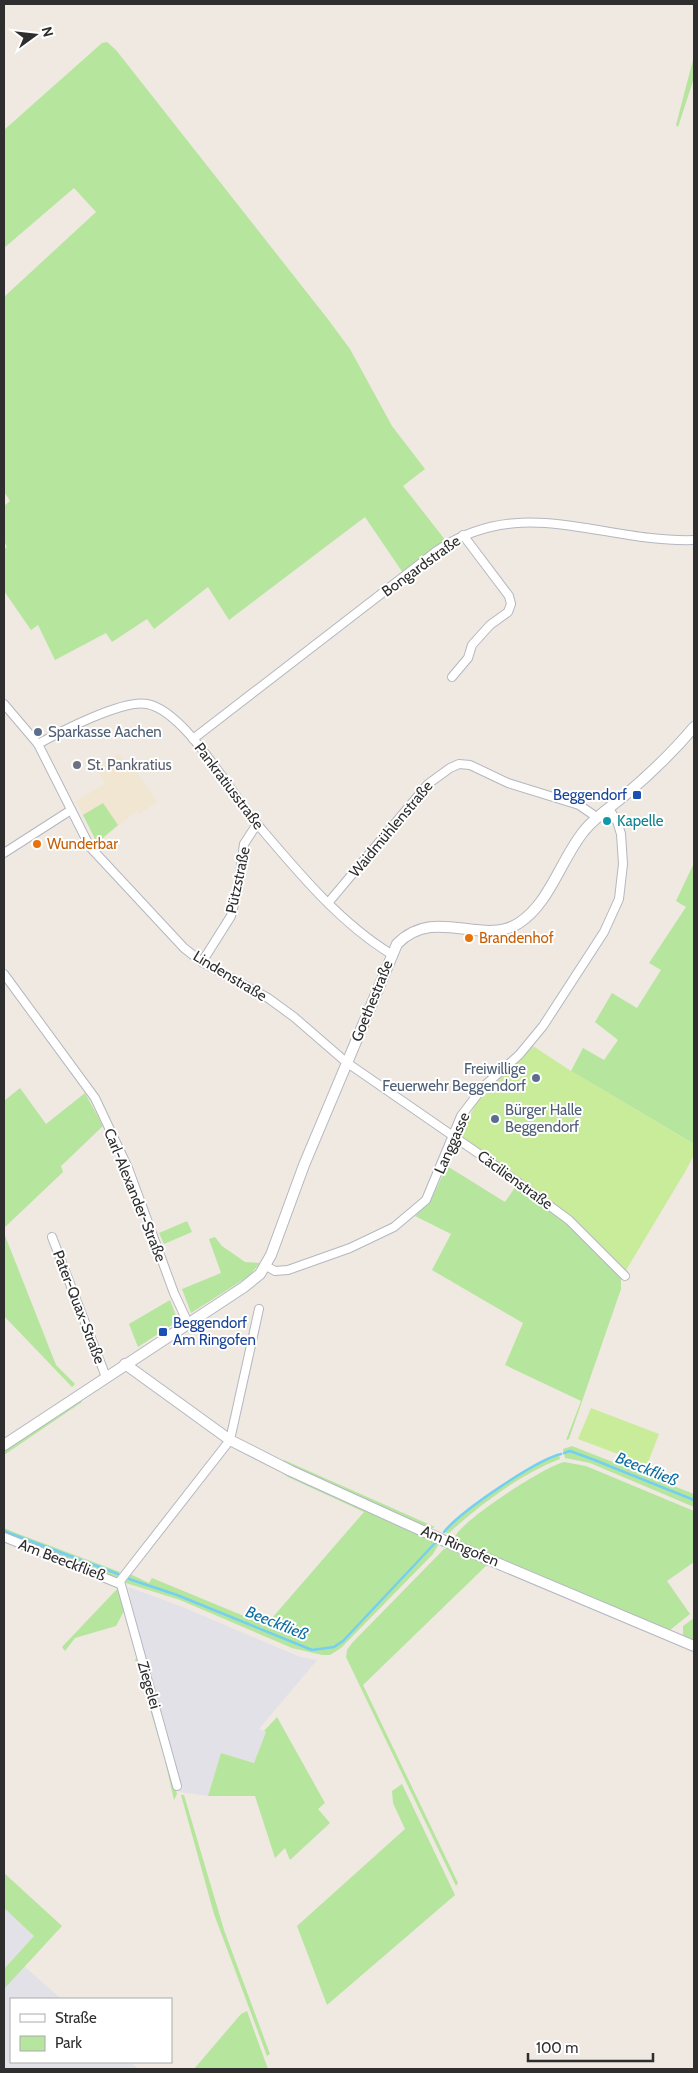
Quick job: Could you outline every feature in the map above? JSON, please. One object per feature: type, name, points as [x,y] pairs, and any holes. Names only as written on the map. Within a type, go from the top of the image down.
[{"type":"street","name":"Bongardstraße","points":[[193,739],[438,550],[463,535],[506,523],[539,522],[643,537],[694,540]]},
{"type":"street","points":[[452,678],[468,658],[472,645],[490,625],[508,612],[511,604],[509,596],[463,535]]},
{"type":"street","name":"Pankratiusstraße","points":[[38,744],[76,724],[136,703],[147,704],[160,709],[193,739],[257,824],[328,903],[359,933],[391,954]]},
{"type":"street","name":"Lindenstraße","points":[[4,704],[38,744],[90,847],[184,948],[202,962],[274,1003],[316,1034],[346,1062]]},
{"type":"street","name":"Goethestraße","points":[[4,1446],[125,1364],[253,1281],[266,1266],[346,1062],[376,996],[391,954],[406,934],[417,928],[433,926],[494,930],[519,923],[536,908],[584,830],[653,770],[694,727]]},
{"type":"street","name":"Waidmühlenstraße","points":[[328,903],[428,784],[437,776],[460,764],[470,765],[508,783],[579,805],[598,818]]},
{"type":"street","name":"Langgasse","points":[[266,1266],[275,1271],[301,1266],[350,1248],[394,1227],[426,1200],[461,1116],[484,1086],[519,1055],[543,1026],[604,932],[619,899],[623,864],[621,834],[617,821],[609,809]]},
{"type":"street","points":[[4,853],[71,810]]},
{"type":"street","name":"Pützstraße","points":[[202,962],[231,916],[238,889],[244,844],[257,824]]},
{"type":"street","name":"Carl-Alexander-Straße","points":[[4,974],[95,1098],[128,1168],[174,1292],[188,1323]]},
{"type":"street","name":"Cäcilienstraße","points":[[346,1062],[359,1069],[569,1220],[625,1276]]},
{"type":"street","name":"Pater-Quax-Straße","points":[[52,1237],[106,1377]]},
{"type":"street","points":[[120,1584],[121,1577],[230,1440],[259,1309]]},
{"type":"street","name":"Am Ringofen","points":[[125,1364],[230,1440],[310,1480],[448,1542],[694,1646]]},
{"type":"street","name":"Am Beeckfließ","points":[[4,1537],[120,1584]]},
{"type":"street","name":"Ziegelei","points":[[120,1584],[177,1786]]},
{"type":"shaded area","points":[[119,754],[130,770],[134,768],[157,802],[139,814],[136,811],[97,843],[76,801],[105,784],[96,767]]},
{"type":"shaded area","points":[[128,1587],[180,1606],[300,1657],[317,1660],[259,1729],[266,1732],[254,1763],[221,1753],[208,1796],[180,1792],[148,1676]]},
{"type":"shaded area","points":[[4,1908],[34,1936],[4,1969]]},
{"type":"shaded area","points":[[24,1966],[60,1998],[10,1998],[10,2063],[131,2063],[139,2069],[4,2069],[4,1989]]},
{"type":"green space","points":[[107,42],[116,50],[350,349],[392,426],[425,469],[403,486],[446,541],[403,573],[365,517],[229,620],[208,587],[154,629],[147,619],[112,642],[106,633],[55,660],[38,625],[31,630],[4,591],[4,549],[7,547],[4,541],[4,506],[10,501],[4,492],[4,297],[96,212],[74,188],[4,248],[4,130],[102,43]]},
{"type":"green space","points":[[694,56],[694,78],[678,127],[676,125]]},
{"type":"green space","points":[[103,803],[118,825],[97,843],[83,815]]},
{"type":"green space","points":[[694,863],[694,1144],[571,1071],[583,1048],[604,1060],[618,1040],[595,1022],[612,993],[637,1008],[661,970],[649,963],[686,907],[676,901]]},
{"type":"green space","points":[[533,1046],[571,1071],[694,1144],[694,1155],[685,1172],[625,1272],[588,1236],[460,1136],[476,1103]]},
{"type":"green space","points":[[20,1088],[46,1124],[85,1093],[103,1126],[61,1166],[63,1172],[4,1228],[4,1101]]},
{"type":"green space","points":[[447,1166],[505,1202],[516,1186],[566,1222],[621,1277],[621,1289],[569,1439],[566,1440],[581,1401],[505,1365],[523,1323],[432,1270],[451,1234],[415,1216],[430,1202]]},
{"type":"green space","points":[[187,1221],[192,1232],[164,1244],[159,1233]]},
{"type":"green space","points":[[4,1233],[56,1365],[75,1384],[72,1387],[4,1316]]},
{"type":"green space","points":[[215,1237],[222,1246],[245,1262],[260,1263],[249,1276],[191,1313],[182,1289],[221,1273],[209,1239]]},
{"type":"green space","points":[[170,1300],[178,1321],[138,1347],[129,1324]]},
{"type":"green space","points":[[80,1400],[82,1402],[4,1455],[4,1450]]},
{"type":"green space","points":[[591,1408],[659,1434],[647,1465],[578,1439]]},
{"type":"green space","points":[[572,1446],[694,1494],[694,1507],[590,1463],[565,1458],[563,1449]]},
{"type":"green space","points":[[559,1455],[560,1459],[531,1473],[501,1491],[448,1534],[445,1532],[467,1512],[499,1488],[533,1467]]},
{"type":"green space","points":[[284,1460],[435,1527],[430,1529],[282,1463]]},
{"type":"green space","points":[[564,1462],[586,1466],[694,1511],[694,1562],[667,1581],[690,1614],[670,1630],[454,1539],[459,1531],[470,1521],[503,1496],[539,1473]]},
{"type":"green space","points":[[283,1472],[440,1542],[433,1554],[341,1648],[330,1655],[322,1655],[292,1648],[180,1600],[126,1583],[125,1579],[128,1573],[149,1583],[152,1578],[266,1625],[364,1512],[288,1477]]},
{"type":"green space","points":[[4,1528],[120,1572],[117,1577],[110,1576],[4,1535]]},
{"type":"green space","points":[[450,1547],[694,1651],[487,1565],[363,1685],[458,1883],[456,1886],[346,1657],[347,1650],[352,1643],[444,1549]]},
{"type":"green space","points":[[118,1588],[124,1611],[116,1626],[75,1638],[65,1651],[62,1647]]},
{"type":"green space","points":[[694,1618],[694,1641],[683,1635],[683,1626]]},
{"type":"green space","points":[[138,1658],[177,1794],[174,1800],[164,1756],[135,1659]]},
{"type":"green space","points":[[277,1717],[325,1803],[318,1809],[330,1823],[290,1860],[285,1848],[275,1858],[255,1796],[208,1796],[221,1753],[254,1763],[266,1732],[264,1731]]},
{"type":"green space","points":[[402,1784],[455,1895],[327,2005],[297,1926],[405,1829],[393,1803],[392,1791]]},
{"type":"green space","points":[[181,1795],[184,1795],[224,1930],[270,2054],[267,2056],[214,1914]]},
{"type":"green space","points":[[4,1873],[62,1926],[4,1989],[4,1969],[34,1936],[4,1908]]},
{"type":"green space","points":[[247,2011],[268,2069],[194,2069],[241,2014]]},
{"type":"waterway","name":"Beeckfließ","points":[[564,1453],[570,1451],[694,1500]]},
{"type":"waterway","name":"Beeckfließ","points":[[444,1532],[466,1512],[500,1487],[549,1458],[561,1454]]},
{"type":"waterway","name":"Beeckfließ","points":[[4,1531],[118,1574]]},
{"type":"waterway","name":"Beeckfließ","points":[[129,1579],[177,1595],[312,1650],[334,1647],[343,1641],[437,1541]]},
{"type":"place","name":"Sparkasse Aachen","points":[[38,732]]},
{"type":"place","name":"St. Pankratius","points":[[77,765]]},
{"type":"place","name":"Beggendorf","points":[[637,795]]},
{"type":"place","name":"Kapelle","points":[[607,821]]},
{"type":"place","name":"Wunderbar","points":[[37,844]]},
{"type":"place","name":"Brandenhof","points":[[469,938]]},
{"type":"place","name":"Freiwillige Feuerwehr Beggendorf","points":[[536,1078]]},
{"type":"place","name":"Bürger Halle Beggendorf","points":[[495,1119]]},
{"type":"place","name":"Beggendorf Am Ringofen","points":[[163,1332]]}]
